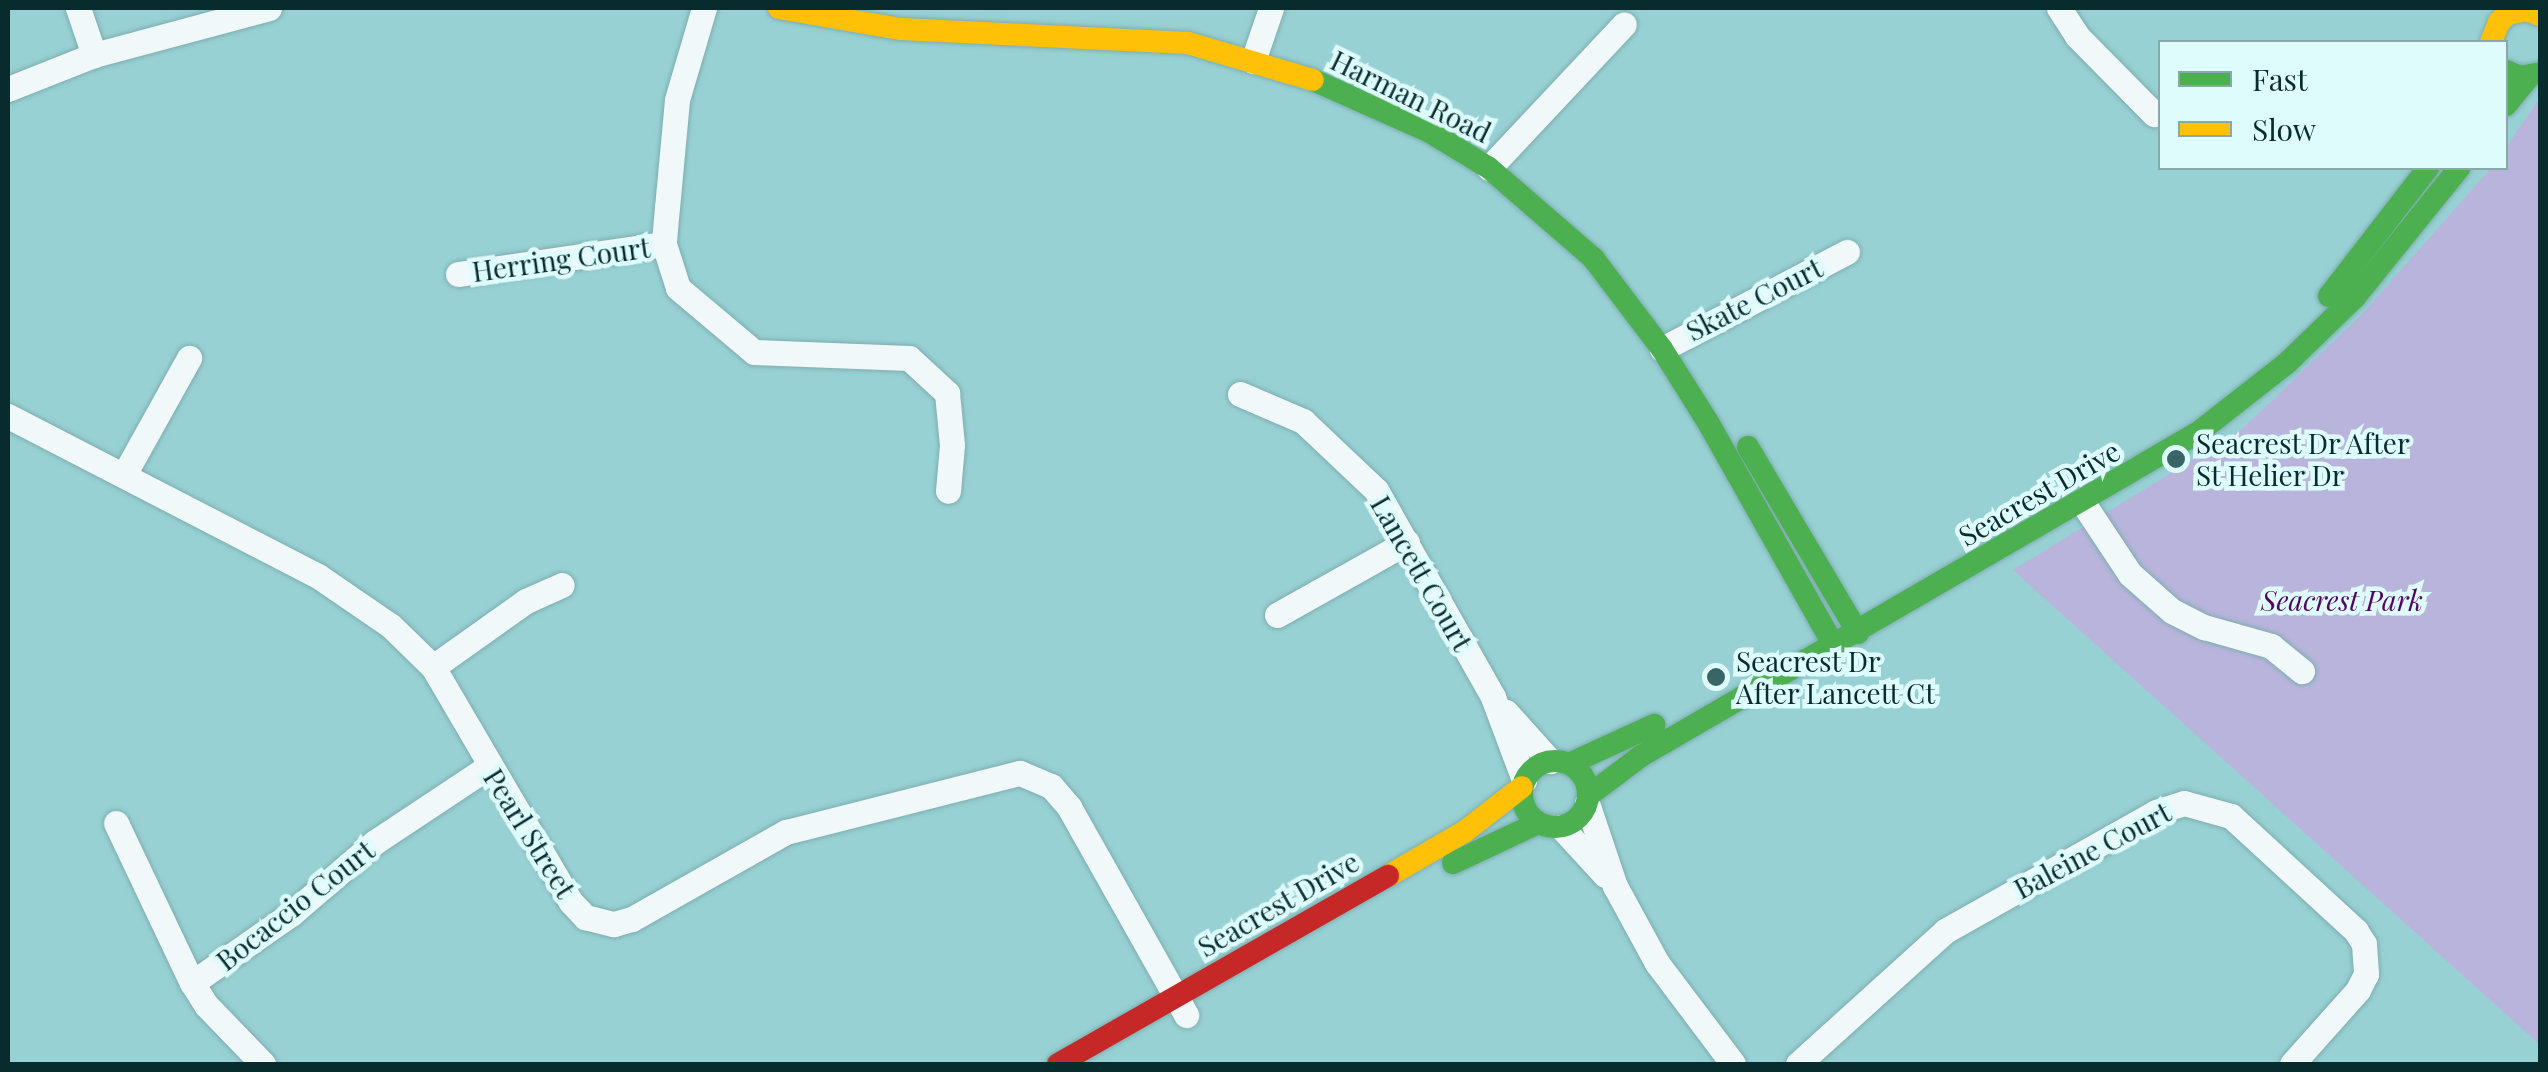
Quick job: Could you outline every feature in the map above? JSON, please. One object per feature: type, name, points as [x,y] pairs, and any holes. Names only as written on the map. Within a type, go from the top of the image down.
[{"type":"main road","name":"Harman Road","points":[[779,8],[858,24],[970,17],[1171,18],[1256,51],[1542,182]]},
{"type":"main road","name":"Harman Road","points":[[912,8],[970,17]]},
{"type":"main road","points":[[2492,40],[2499,22],[2527,11]]},
{"type":"main road","name":"Harman Road","points":[[1256,51],[1374,81]]},
{"type":"main road","points":[[2508,102],[2525,74]]},
{"type":"main road","name":"Harman Road","points":[[1404,94],[1496,159],[1670,342],[1710,424],[1828,636]]},
{"type":"main road","name":"Seacrest Drive","points":[[1853,623],[2210,400],[2278,345],[2340,284],[2426,170]]},
{"type":"main road","name":"Seacrest Drive","points":[[1101,1064],[1180,1006],[1464,832],[1523,784],[1530,771],[1622,742],[2083,504],[2199,432],[2287,363],[2387,261],[2457,170]]},
{"type":"main road","name":"Harman Road","points":[[1592,225],[1853,623]]},
{"type":"main road","name":"Seacrest Drive","points":[[1058,1064],[1180,1006],[1484,845],[1578,819],[1588,800],[1641,756],[1828,636]]},
{"type":"main road","points":[[1560,762],[1584,777],[1588,800]]},
{"type":"main road","points":[[1523,784],[1524,808],[1550,825]]},
{"type":"street","points":[[78,8],[94,54]]},
{"type":"street","points":[[8,89],[94,54],[269,8]]},
{"type":"street","points":[[704,8],[677,100],[664,244],[678,288],[754,352],[909,358],[947,393],[952,445],[948,491]]},
{"type":"street","points":[[1256,51],[1271,8]]},
{"type":"street","points":[[2058,8],[2077,36],[2154,114]]},
{"type":"street","points":[[1496,159],[1624,24]]},
{"type":"street","name":"Herring Court","points":[[458,274],[664,244]]},
{"type":"street","name":"Skate Court","points":[[1670,342],[1848,252]]},
{"type":"street","points":[[125,473],[189,358]]},
{"type":"street","name":"Lancett Court","points":[[1240,394],[1304,422],[1376,490],[1492,698],[1523,784]]},
{"type":"street","name":"Pearl Street","points":[[8,416],[125,473],[345,593],[391,626],[433,666],[570,902],[585,916],[614,924],[632,919],[786,832],[1009,774],[1034,776],[1051,786],[1068,808],[1180,1006]]},
{"type":"street","points":[[2083,504],[2130,574],[2172,611],[2204,627],[2271,646],[2302,671]]},
{"type":"street","points":[[1276,615],[1407,542]]},
{"type":"street","points":[[433,666],[526,601],[562,585]]},
{"type":"street","name":"Lancett Court","points":[[1492,698],[1560,762]]},
{"type":"street","name":"Bocaccio Court","points":[[263,1064],[206,1005],[192,983],[291,914],[375,842],[488,766]]},
{"type":"street","points":[[1588,800],[1615,886],[1657,963],[1732,1064]]},
{"type":"street","name":"Baleine Court","points":[[1798,1064],[1945,931],[2156,812],[2184,803],[2230,816],[2356,931],[2364,944],[2366,974],[2358,990],[2292,1064]]},
{"type":"street","points":[[116,822],[192,983]]},
{"type":"street","points":[[1550,825],[1615,886]]},
{"type":"green space","name":"Seacrest Park","points":[[2540,103],[2540,1045],[2013,570],[2241,430],[2363,313],[2489,170],[2508,170],[2508,144]]},
{"type":"traffic: fast","points":[[2508,72],[2520,77],[2540,73]]},
{"type":"traffic: fast","points":[[2508,103],[2529,77]]},
{"type":"traffic: fast","points":[[1313,80],[1430,132],[1489,168],[1593,258],[1662,349],[1709,424],[1834,646]]},
{"type":"traffic: fast","points":[[2329,296],[2426,170]]},
{"type":"traffic: fast","points":[[1588,796],[1641,756],[2199,432],[2287,363],[2355,297],[2457,170]]},
{"type":"traffic: fast","points":[[1748,447],[1858,633]]},
{"type":"traffic: fast","points":[[1569,764],[1654,725]]},
{"type":"traffic: fast","points":[[1555,761],[1579,770],[1588,794],[1579,818],[1555,827],[1531,818],[1522,794],[1531,770],[1555,761]]},
{"type":"traffic: fast","points":[[1453,863],[1538,823]]},
{"type":"traffic: slow","points":[[779,8],[901,29],[1188,43],[1313,80]]},
{"type":"traffic: slow","points":[[2492,40],[2499,22],[2508,14],[2526,10],[2540,15]]},
{"type":"traffic: slow","points":[[1388,876],[1464,832],[1522,787]]},
{"type":"traffic: jam","points":[[1058,1064],[1388,876]]},
{"type":"place","name":"Seacrest Dr After St Helier Dr","points":[[2176,459]]},
{"type":"place","name":"Seacrest Dr After Lancett Ct","points":[[1716,677]]}]
